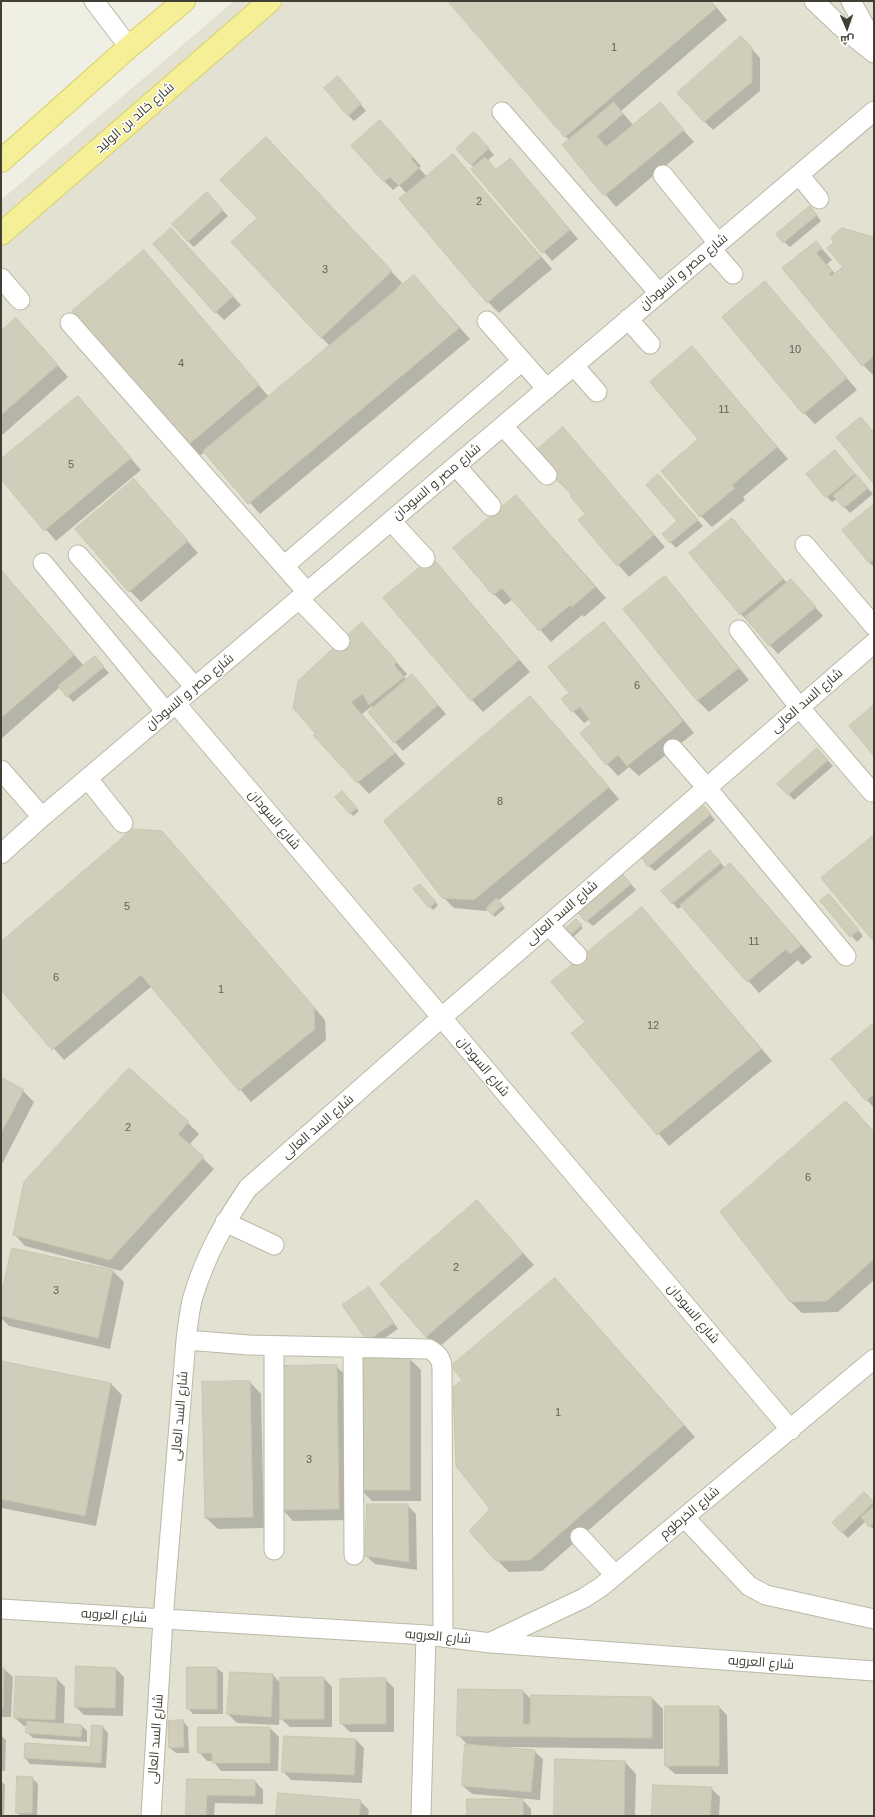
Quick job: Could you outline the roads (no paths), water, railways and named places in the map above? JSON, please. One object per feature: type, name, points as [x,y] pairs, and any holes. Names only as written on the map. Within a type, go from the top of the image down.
[{"type":"main road","points":[[1,161],[129,47],[184,1]]},
{"type":"main road","name":"شارع خالد بن الوليد","points":[[1,234],[270,1]]},
{"type":"lane","points":[[94,1],[129,47]]},
{"type":"lane","points":[[814,1],[839,25],[874,53]]},
{"type":"lane","points":[[851,1],[874,42]]},
{"type":"lane","name":"شارع مصر و السودان","points":[[1,854],[42,817],[874,111]]},
{"type":"lane","points":[[502,112],[659,293]]},
{"type":"lane","points":[[663,175],[733,274]]},
{"type":"lane","points":[[798,175],[819,199]]},
{"type":"lane","points":[[1,278],[20,300]]},
{"type":"lane","points":[[628,319],[650,344]]},
{"type":"lane","points":[[487,321],[547,389]]},
{"type":"lane","points":[[70,323],[284,566],[303,596],[340,641]]},
{"type":"lane","points":[[284,566],[522,361]]},
{"type":"lane","points":[[574,366],[597,392]]},
{"type":"lane","points":[[504,426],[547,476]]},
{"type":"lane","points":[[456,466],[491,506]]},
{"type":"lane","points":[[391,521],[425,558]]},
{"type":"lane","points":[[805,545],[874,626]]},
{"type":"lane","points":[[78,555],[196,687]]},
{"type":"lane","name":"شارع السودان","points":[[44,563],[441,1018],[791,1430]]},
{"type":"lane","points":[[740,630],[800,708],[872,792]]},
{"type":"lane","name":"شارع السد العالى","points":[[151,1816],[163,1619],[186,1340],[193,1299],[206,1259],[225,1222],[248,1188],[441,1018],[874,643]]},
{"type":"lane","points":[[673,749],[846,956]]},
{"type":"lane","points":[[1,770],[42,817]]},
{"type":"lane","points":[[88,779],[123,823]]},
{"type":"lane","points":[[548,925],[576,955]]},
{"type":"lane","points":[[225,1222],[274,1245]]},
{"type":"lane","points":[[186,1340],[249,1346],[429,1349],[437,1354],[442,1362],[434,1636],[421,1816]]},
{"type":"lane","points":[[274,1346],[274,1550]]},
{"type":"lane","points":[[353,1348],[354,1555]]},
{"type":"lane","name":"شارع الخرطوم","points":[[491,1643],[584,1598],[615,1575],[685,1518],[874,1359]]},
{"type":"lane","points":[[685,1518],[749,1586],[766,1595],[874,1619]]},
{"type":"lane","points":[[580,1537],[615,1575]]},
{"type":"lane","name":"شارع العروبه","points":[[1,1609],[434,1636],[491,1643],[874,1671]]}]
